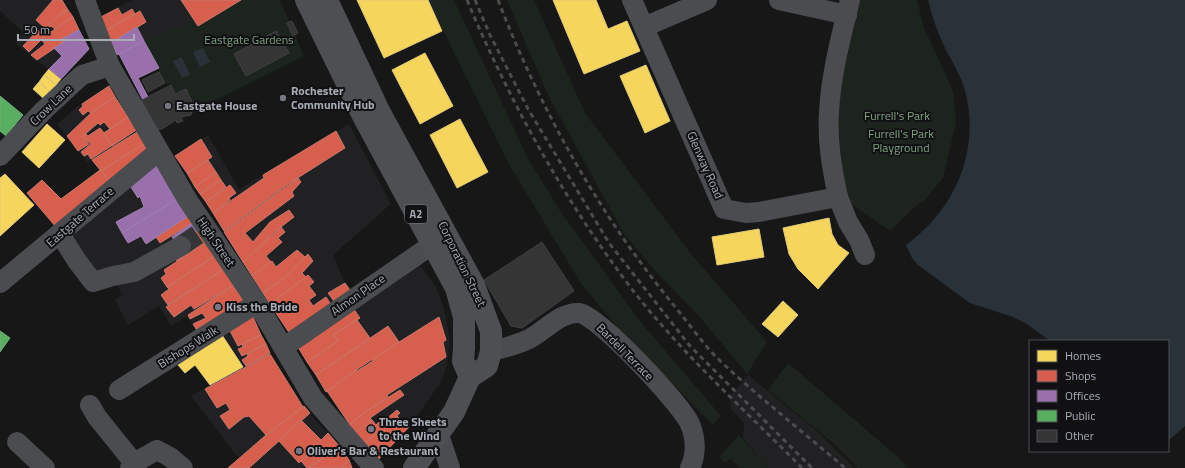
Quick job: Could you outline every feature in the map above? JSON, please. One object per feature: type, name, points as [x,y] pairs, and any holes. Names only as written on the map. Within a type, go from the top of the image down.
[{"type":"main road","name":"Corporation Street","points":[[306,0],[363,116],[456,288],[462,307],[465,334],[462,361],[470,377],[487,366],[491,350],[489,322],[474,285],[379,112],[327,0]]},
{"type":"main road","points":[[414,468],[454,412],[470,377]]},
{"type":"street","name":"High Street","points":[[86,0],[110,66],[204,231],[257,303],[313,398],[374,468]]},
{"type":"street","name":"Glenway Road","points":[[632,0],[724,209],[759,212],[838,197]]},
{"type":"street","points":[[644,27],[707,0]]},
{"type":"street","points":[[779,0],[848,8],[832,82],[829,113],[830,158],[838,197],[848,222],[859,240],[865,255]]},
{"type":"street","name":"Crow Lane","points":[[0,156],[44,110],[82,75],[110,66]]},
{"type":"street","name":"Eastgate Terrace","points":[[0,283],[60,234],[87,209],[154,155],[158,149]]},
{"type":"street","points":[[60,234],[77,261],[93,282],[134,272],[181,246]]},
{"type":"street","name":"Almon Place","points":[[284,347],[433,244]]},
{"type":"street","name":"Bishops Walk","points":[[119,390],[257,303]]},
{"type":"street","name":"Bardell Terrace","points":[[491,350],[512,346],[529,339],[565,315],[580,313],[601,325],[670,396],[685,415],[694,436],[695,450],[690,468]]},
{"type":"street","points":[[90,405],[132,466],[157,450],[170,457],[183,468]]},
{"type":"street","points":[[439,435],[450,468]]},
{"type":"street","points":[[17,442],[45,468]]},
{"type":"shaded area","points":[[0,0],[62,0],[89,49],[61,79],[15,43],[23,32],[0,11]]},
{"type":"shaded area","points":[[132,0],[241,0],[198,26],[144,41],[117,55],[99,18]]},
{"type":"shaded area","points":[[928,0],[1185,0],[1185,426],[1169,440],[1169,340],[1049,340],[1027,324],[1013,317],[970,303],[918,265],[912,258],[906,245],[924,230],[939,214],[951,195],[967,154],[970,132],[969,110],[964,87],[939,35]]},
{"type":"shaded area","points":[[203,48],[210,62],[200,67],[193,52]]},
{"type":"shaded area","points":[[182,57],[190,75],[182,78],[173,61]]},
{"type":"shaded area","points":[[109,86],[151,154],[110,182],[92,160],[87,162],[57,124],[78,106]]},
{"type":"shaded area","points":[[349,124],[391,204],[333,255],[345,283],[352,293],[290,334],[175,156],[208,135],[239,189]]},
{"type":"shaded area","points":[[155,160],[245,302],[193,324],[187,316],[171,326],[159,306],[128,325],[115,300],[122,294],[107,269],[98,275],[64,236]]},
{"type":"shaded area","points":[[420,265],[436,287],[444,308],[450,340],[447,365],[441,382],[414,420],[378,460],[349,425],[298,347]]},
{"type":"shaded area","points":[[253,317],[270,354],[303,407],[342,448],[352,468],[254,468],[236,455],[191,396],[243,367],[222,335]]},
{"type":"shaded area","points":[[748,375],[817,431],[855,468],[768,468],[743,438],[744,423],[730,408],[731,395]]},
{"type":"green space","name":"Eastgate Gardens","points":[[241,0],[280,0],[304,56],[196,110],[186,89],[175,94],[171,85],[165,83],[159,72],[159,67],[144,41],[190,23],[198,26]]},
{"type":"green space","points":[[428,0],[454,0],[528,159],[561,212],[639,320],[721,416],[713,425],[623,334],[582,285],[510,166]]},
{"type":"green space","points":[[507,0],[534,0],[585,113],[691,254],[767,342],[747,374],[700,317],[658,274],[624,234],[548,95]]},
{"type":"green space","name":"Furrell's Park","points":[[859,0],[917,0],[924,28],[953,91],[956,122],[943,178],[923,202],[919,203],[890,231],[839,195],[838,98]]},
{"type":"green space","points":[[788,363],[898,457],[908,468],[858,468],[833,443],[768,390]]},
{"type":"green space","points":[[739,435],[768,468],[741,468],[730,459],[725,463],[719,457]]},
{"type":"building: Homes","points":[[357,0],[428,0],[442,31],[384,58]]},
{"type":"building: Homes","points":[[553,0],[596,0],[608,29],[627,21],[640,51],[584,74]]},
{"type":"building: Homes","points":[[425,53],[453,106],[420,124],[392,70]]},
{"type":"building: Homes","points":[[646,65],[670,121],[645,133],[620,76]]},
{"type":"building: Homes","points":[[49,69],[61,79],[56,85],[44,75]]},
{"type":"building: Homes","points":[[44,75],[56,85],[50,92],[39,82]]},
{"type":"building: Homes","points":[[39,82],[50,92],[43,98],[33,89]]},
{"type":"building: Homes","points":[[460,119],[488,172],[457,188],[430,135]]},
{"type":"building: Homes","points":[[47,124],[65,140],[39,168],[22,152]]},
{"type":"building: Homes","points":[[5,174],[34,205],[0,236],[0,178]]},
{"type":"building: Homes","points":[[829,218],[832,234],[838,245],[849,253],[818,289],[798,269],[789,254],[783,228]]},
{"type":"building: Homes","points":[[759,229],[764,257],[717,265],[712,237]]},
{"type":"building: Homes","points":[[783,301],[798,315],[778,337],[762,324]]},
{"type":"building: Homes","points":[[222,335],[243,367],[210,385],[195,365],[185,373],[178,365]]},
{"type":"building: Shops","points":[[53,0],[62,0],[68,10],[60,14],[45,28],[36,20]]},
{"type":"building: Shops","points":[[181,0],[241,0],[198,26]]},
{"type":"building: Shops","points":[[118,8],[122,15],[132,9],[135,14],[105,31],[99,18]]},
{"type":"building: Shops","points":[[68,10],[73,17],[55,29],[51,26],[46,30],[45,28],[60,14]]},
{"type":"building: Shops","points":[[140,11],[146,22],[111,43],[105,31]]},
{"type":"building: Shops","points":[[73,17],[79,30],[62,39],[64,42],[37,60],[31,55],[45,44],[41,39]]},
{"type":"building: Shops","points":[[38,30],[45,36],[29,52],[23,46]]},
{"type":"building: Shops","points":[[109,86],[115,97],[91,113],[88,111],[83,115],[79,110],[83,106],[82,104]]},
{"type":"building: Shops","points":[[115,97],[128,117],[110,129],[104,122],[100,125],[98,123],[83,136],[89,144],[78,151],[67,136],[91,113]]},
{"type":"building: Shops","points":[[128,117],[136,130],[91,159],[88,154],[84,156],[81,152],[91,144],[83,136],[86,134],[88,136],[100,128],[104,133]]},
{"type":"building: Shops","points":[[128,117],[136,130],[112,146],[104,133]]},
{"type":"building: Shops","points":[[336,131],[345,148],[288,184],[224,231],[213,213],[264,178],[263,175]]},
{"type":"building: Shops","points":[[137,132],[145,143],[101,171],[92,160]]},
{"type":"building: Shops","points":[[201,139],[212,157],[187,173],[175,156]]},
{"type":"building: Shops","points":[[145,143],[151,154],[109,181],[101,171]]},
{"type":"building: Shops","points":[[208,160],[216,172],[195,187],[187,173]]},
{"type":"building: Shops","points":[[100,170],[110,182],[56,227],[27,193],[42,180],[61,199]]},
{"type":"building: Shops","points":[[216,172],[221,180],[200,194],[195,187]]},
{"type":"building: Shops","points":[[298,178],[301,182],[292,192],[294,196],[245,233],[253,242],[270,222],[289,210],[294,217],[273,233],[259,249],[243,262],[224,232]]},
{"type":"building: Shops","points":[[221,180],[226,187],[206,202],[200,194]]},
{"type":"building: Shops","points":[[230,185],[236,193],[229,198],[230,200],[213,213],[206,202]]},
{"type":"building: Shops","points":[[188,216],[192,223],[160,243],[156,237]]},
{"type":"building: Shops","points":[[281,227],[285,232],[278,238],[282,242],[266,256],[271,262],[252,276],[243,262]]},
{"type":"building: Shops","points":[[198,230],[206,242],[177,261],[173,254],[179,243]]},
{"type":"building: Shops","points":[[206,242],[215,256],[167,287],[161,278],[166,274],[164,270]]},
{"type":"building: Shops","points":[[297,250],[305,257],[283,279],[263,293],[252,276],[272,261],[276,267]]},
{"type":"building: Shops","points":[[308,254],[313,261],[302,273],[306,277],[270,304],[263,293],[283,279]]},
{"type":"building: Shops","points":[[215,256],[224,269],[168,305],[161,295],[169,289],[167,287]]},
{"type":"building: Shops","points":[[224,269],[234,285],[194,309],[191,305],[174,317],[166,307]]},
{"type":"building: Shops","points":[[308,275],[314,282],[309,286],[316,295],[309,300],[313,306],[326,297],[332,306],[290,334],[270,304]]},
{"type":"building: Shops","points":[[345,283],[352,293],[336,304],[328,293]]},
{"type":"building: Shops","name":"Kiss the Bride","points":[[234,285],[245,302],[198,332],[193,324],[206,318],[202,313],[190,319],[188,315]]},
{"type":"building: Shops","points":[[353,308],[360,318],[333,335],[338,341],[307,362],[298,347]]},
{"type":"building: Shops","points":[[253,317],[261,335],[238,346],[229,329]]},
{"type":"building: Shops","points":[[439,317],[446,340],[443,342],[446,357],[387,395],[388,397],[365,412],[350,425],[327,391],[356,370],[357,371],[373,361],[372,359]]},
{"type":"building: Shops","points":[[357,320],[370,338],[316,375],[307,362],[338,341],[333,335]]},
{"type":"building: Shops","points":[[388,326],[399,342],[326,392],[316,375]]},
{"type":"building: Shops","points":[[261,335],[266,344],[242,356],[238,349],[243,347],[242,344]]},
{"type":"building: Shops","points":[[266,344],[270,353],[246,366],[242,360],[248,356],[247,354]]},
{"type":"building: Shops","points":[[270,354],[303,407],[266,435],[249,416],[244,417],[229,429],[220,416],[230,410],[226,403],[217,408],[205,389]]},
{"type":"building: Shops","points":[[400,390],[404,395],[370,418],[372,420],[355,433],[349,425],[365,412]]},
{"type":"building: Shops","points":[[304,406],[310,413],[249,468],[228,468],[266,435]]},
{"type":"building: Shops","name":"Three Sheets to the Wind","points":[[397,410],[400,413],[364,444],[355,433],[372,420],[376,425],[384,417],[386,419]]},
{"type":"building: Shops","points":[[397,416],[402,421],[371,453],[364,444]]},
{"type":"building: Shops","points":[[404,419],[410,426],[378,460],[371,453]]},
{"type":"building: Shops","name":"Oliver's Bar & Restaurant","points":[[301,420],[321,440],[299,463],[279,441]]},
{"type":"building: Shops","points":[[328,433],[340,447],[307,468],[301,461]]},
{"type":"building: Shops","points":[[340,447],[349,460],[340,468],[308,468]]},
{"type":"building: Shops","points":[[349,460],[352,468],[340,468]]},
{"type":"building: Offices","points":[[137,27],[144,41],[117,55],[111,43]]},
{"type":"building: Offices","points":[[79,30],[89,49],[61,79],[49,69],[62,56],[54,48],[64,42],[62,39]]},
{"type":"building: Offices","points":[[144,41],[159,68],[138,78],[148,97],[143,100],[119,54]]},
{"type":"building: Offices","points":[[155,160],[177,199],[122,233],[116,222],[144,207],[140,196],[138,198],[129,184]]},
{"type":"building: Offices","points":[[177,199],[188,216],[146,244],[141,236],[128,243],[122,233]]},
{"type":"building: Offices","points":[[192,223],[198,230],[177,244],[172,237]]},
{"type":"building: Public","points":[[0,96],[23,115],[6,136],[0,131]]},
{"type":"building: Public","points":[[0,331],[10,338],[0,352]]},
{"type":"building: Other","points":[[292,21],[298,33],[293,36],[287,23]]},
{"type":"building: Other","points":[[276,31],[289,53],[246,76],[234,54]]},
{"type":"building: Other","points":[[159,72],[165,83],[148,92],[142,80]]},
{"type":"building: Other","name":"Eastgate House","points":[[171,85],[175,94],[186,89],[196,110],[192,112],[191,115],[181,117],[183,121],[177,123],[176,120],[162,129],[156,130],[140,101]]},
{"type":"building: Other","points":[[542,242],[574,291],[522,328],[511,326],[484,280]]},
{"type":"tunnel","points":[[181,246],[200,233]]},
{"type":"railway","points":[[467,0],[501,76],[520,113],[561,185],[606,255],[671,336],[802,468]]},
{"type":"railway","points":[[475,0],[490,35],[528,109],[609,243],[690,346],[812,468]]},
{"type":"railway","points":[[498,0],[533,82],[553,122],[598,199],[622,237],[648,273],[716,357],[763,400],[845,468]]},
{"type":"place","name":"Rochester Community Hub","points":[[283,98]]},
{"type":"place","name":"Eastgate House","points":[[168,106]]},
{"type":"place","name":"Kiss the Bride","points":[[218,307]]},
{"type":"place","name":"Three Sheets to the Wind","points":[[371,429]]},
{"type":"place","name":"Oliver's Bar & Restaurant","points":[[299,451]]},
{"type":"park label","name":"Furrell's Park Playground","points":[[901,141]]}]
